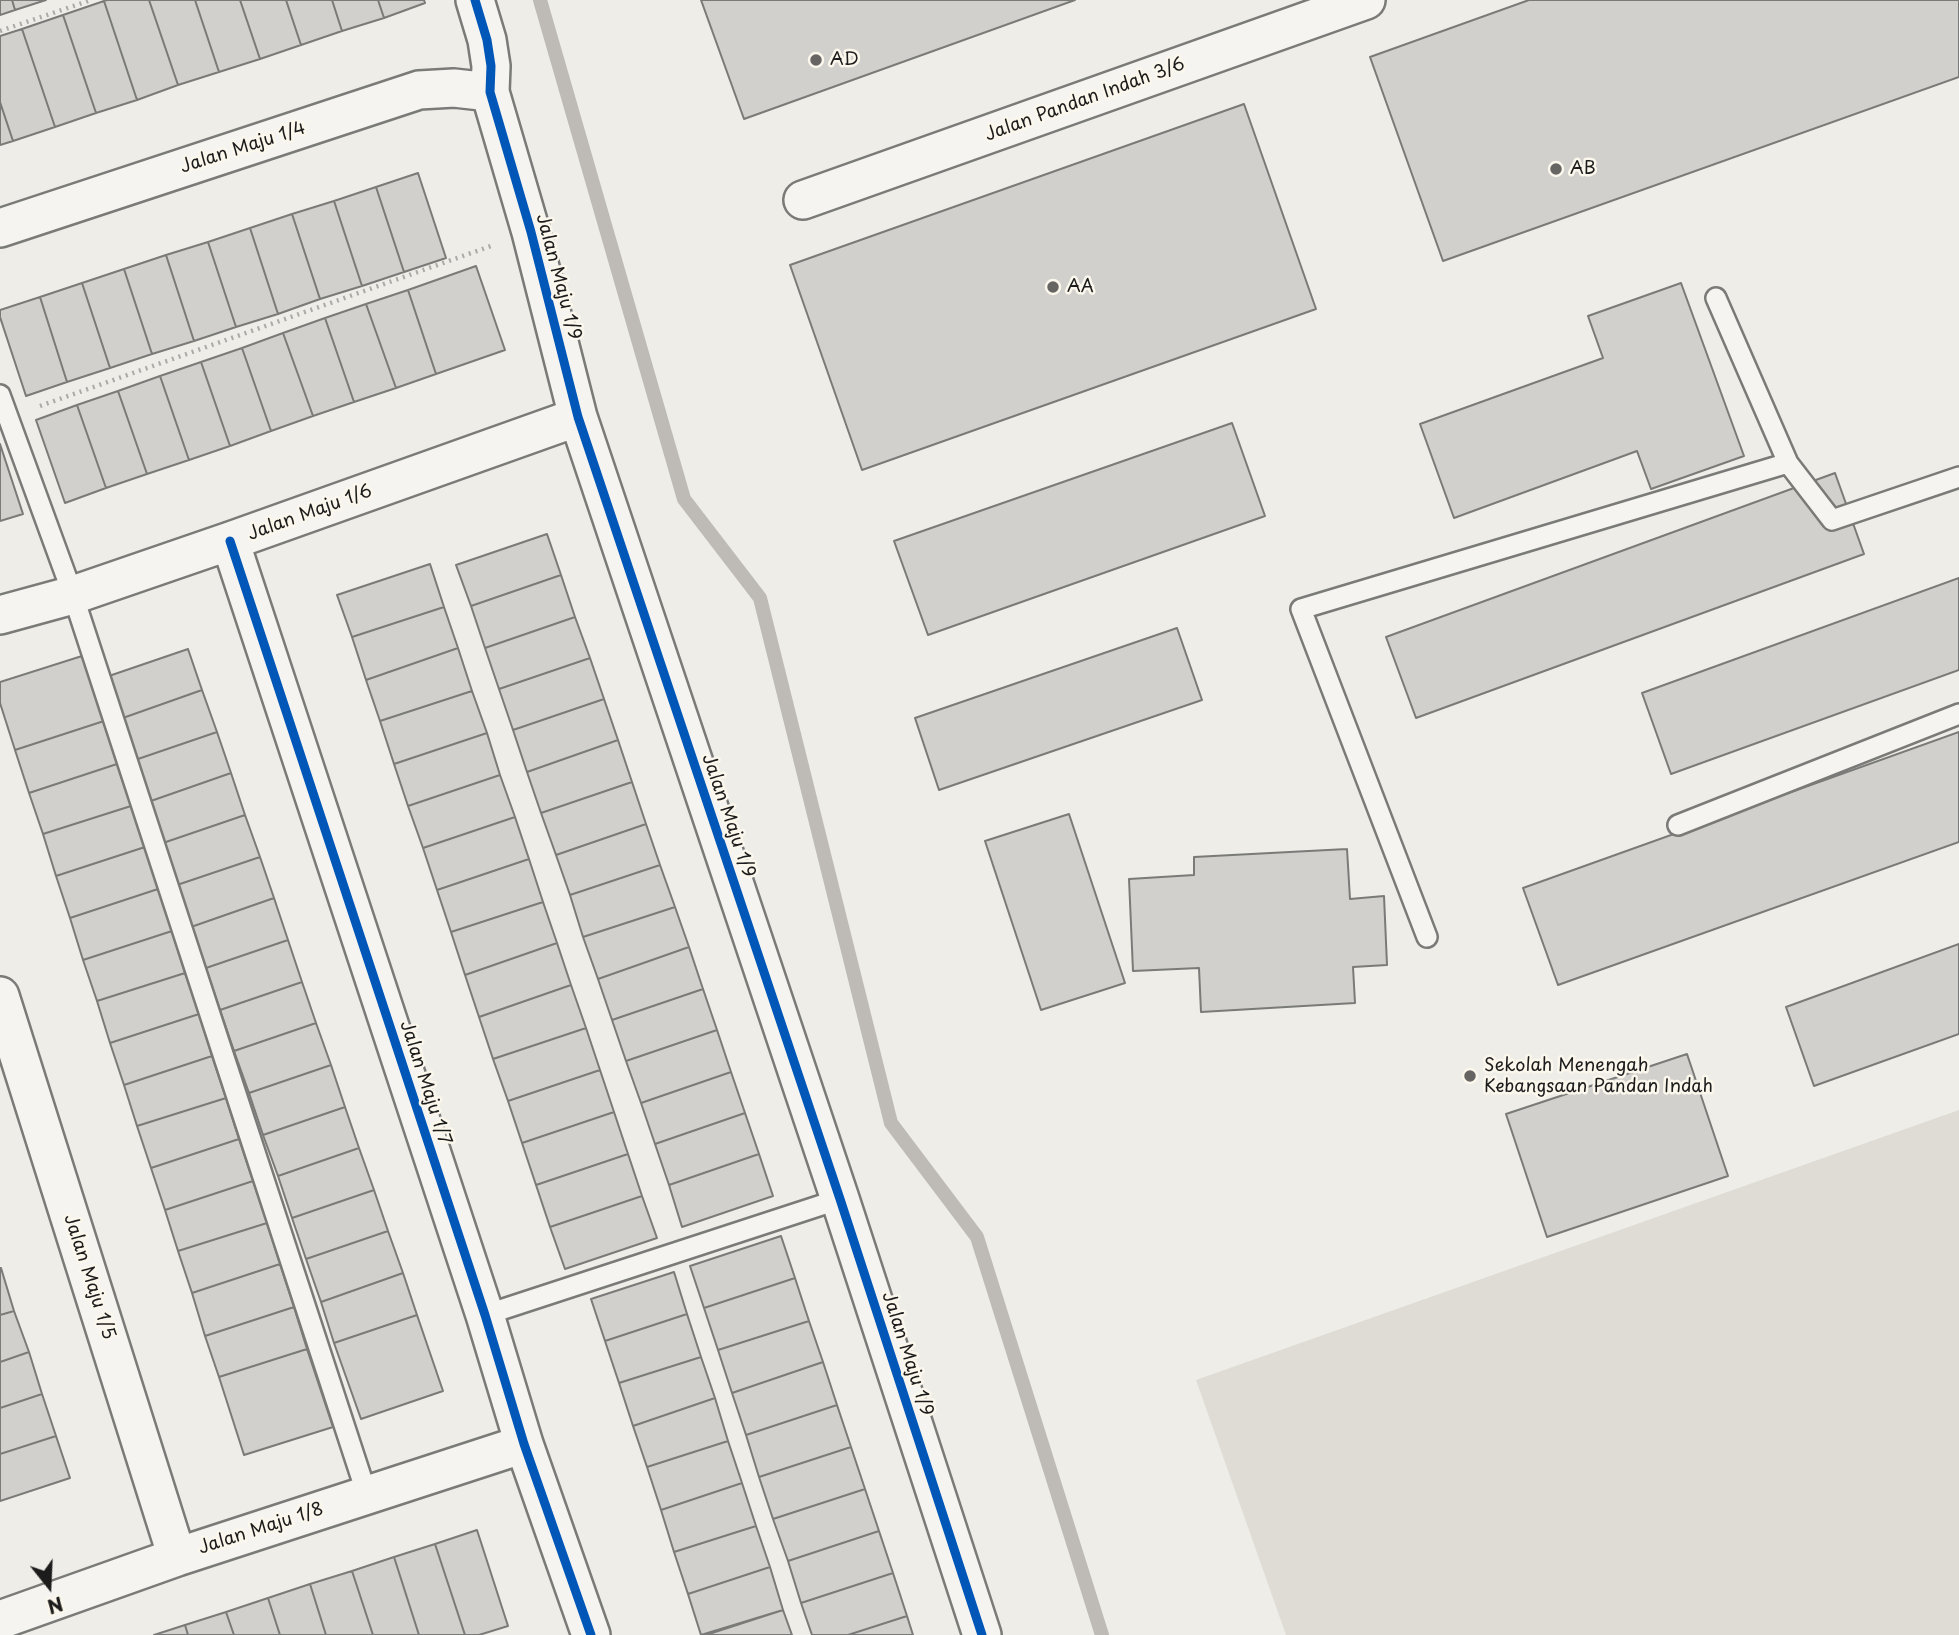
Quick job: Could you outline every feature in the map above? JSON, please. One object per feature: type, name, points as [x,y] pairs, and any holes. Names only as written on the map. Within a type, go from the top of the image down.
[{"type":"street","name":"Jalan Maju 1/9","points":[[475,0],[487,40],[491,66],[490,92],[531,232],[578,417],[982,1635]]},
{"type":"street","name":"Jalan Pandan Indah 3/6","points":[[803,200],[1366,0]]},
{"type":"street","name":"Jalan Maju 1/4","points":[[0,228],[419,90],[454,88],[490,92]]},
{"type":"street","name":"Jalan Maju 1/6","points":[[0,615],[73,595],[578,417]]},
{"type":"street","name":"Jalan Maju 1/7","points":[[230,541],[485,1315],[524,1444],[591,1635]]},
{"type":"street","name":"Jalan Maju 1/5","points":[[0,996],[177,1557]]},
{"type":"street","name":"Jalan Maju 1/8","points":[[0,1620],[177,1557],[524,1444]]},
{"type":"lane","points":[[1716,298],[1788,463],[1832,520],[1959,477]]},
{"type":"lane","points":[[0,395],[73,595],[367,1494]]},
{"type":"lane","points":[[1427,937],[1301,609],[1788,463]]},
{"type":"lane","points":[[1678,825],[1959,714]]},
{"type":"lane","points":[[485,1315],[839,1199]]},
{"type":"path","points":[[0,31],[91,0]]},
{"type":"path","points":[[7,418],[531,232]]},
{"type":"shaded area","points":[[1959,1110],[1959,1635],[1286,1635],[1196,1380]]},
{"type":"building","points":[[0,0],[12,0],[15,10],[0,15]]},
{"type":"building","points":[[12,0],[46,0],[15,10]]},
{"type":"building","points":[[149,0],[178,85],[137,100],[104,1]]},
{"type":"building","points":[[149,0],[195,0],[219,72],[178,85]]},
{"type":"building","points":[[195,0],[240,0],[260,59],[219,72]]},
{"type":"building","points":[[240,0],[286,0],[301,45],[260,59]]},
{"type":"building","points":[[286,0],[332,0],[342,31],[301,45]]},
{"type":"building","points":[[332,0],[378,0],[384,18],[342,31]]},
{"type":"building","points":[[378,0],[424,0],[425,3],[384,18]]},
{"type":"building","name":"AD","points":[[701,0],[1075,0],[744,119]]},
{"type":"building","name":"AB","points":[[1529,0],[1959,0],[1959,77],[1443,261],[1370,57]]},
{"type":"building","points":[[104,1],[137,100],[96,113],[63,15]]},
{"type":"building","points":[[63,15],[96,113],[55,127],[22,29]]},
{"type":"building","points":[[22,29],[55,127],[13,141],[0,102],[0,36]]},
{"type":"building","points":[[0,102],[13,141],[0,145]]},
{"type":"building","name":"AA","points":[[1244,104],[1316,309],[862,470],[790,265]]},
{"type":"building","points":[[418,173],[446,258],[404,272],[376,187]]},
{"type":"building","points":[[376,187],[404,272],[362,286],[334,201]]},
{"type":"building","points":[[334,201],[362,286],[320,299],[292,214]]},
{"type":"building","points":[[292,214],[320,299],[278,314],[250,228]]},
{"type":"building","points":[[250,228],[278,314],[236,327],[208,242]]},
{"type":"building","points":[[208,242],[236,327],[194,341],[166,255]]},
{"type":"building","points":[[166,255],[194,341],[152,354],[124,269]]},
{"type":"building","points":[[476,266],[505,350],[436,374],[408,290]]},
{"type":"building","points":[[124,269],[152,354],[110,368],[82,283]]},
{"type":"building","points":[[82,283],[110,368],[67,382],[40,297]]},
{"type":"building","points":[[1681,283],[1744,456],[1651,489],[1637,451],[1454,518],[1420,424],[1603,358],[1588,316]]},
{"type":"building","points":[[408,290],[436,374],[396,388],[366,304]]},
{"type":"building","points":[[40,297],[67,382],[26,396],[0,310]]},
{"type":"building","points":[[366,304],[396,388],[354,402],[325,318]]},
{"type":"building","points":[[325,318],[354,402],[313,416],[283,333]]},
{"type":"building","points":[[283,333],[313,416],[271,431],[242,348]]},
{"type":"building","points":[[242,348],[271,431],[230,446],[201,362]]},
{"type":"building","points":[[201,362],[230,446],[189,460],[160,376]]},
{"type":"building","points":[[160,376],[189,460],[147,474],[118,391]]},
{"type":"building","points":[[118,391],[147,474],[106,488],[77,405]]},
{"type":"building","points":[[77,405],[106,488],[65,503],[36,420]]},
{"type":"building","points":[[1232,423],[1265,516],[928,635],[894,541]]},
{"type":"building","points":[[0,444],[23,514],[0,521]]},
{"type":"building","points":[[1835,473],[1864,554],[1416,718],[1386,637]]},
{"type":"building","points":[[547,534],[561,575],[471,606],[456,565]]},
{"type":"building","points":[[430,564],[444,607],[352,637],[337,595]]},
{"type":"building","points":[[561,575],[575,617],[485,648],[471,606]]},
{"type":"building","points":[[1959,578],[1959,670],[1671,774],[1642,693]]},
{"type":"building","points":[[444,607],[458,648],[366,680],[352,637]]},
{"type":"building","points":[[575,617],[590,658],[499,689],[485,648]]},
{"type":"building","points":[[1177,628],[1202,700],[939,790],[915,718]]},
{"type":"building","points":[[458,648],[472,691],[380,721],[366,680]]},
{"type":"building","points":[[188,649],[202,690],[120,719],[106,677]]},
{"type":"building","points":[[82,656],[104,721],[15,750],[0,703],[0,682]]},
{"type":"building","points":[[590,658],[604,699],[513,730],[499,689]]},
{"type":"building","points":[[202,690],[217,732],[135,760],[120,719]]},
{"type":"building","points":[[472,691],[487,733],[394,764],[380,721]]},
{"type":"building","points":[[604,699],[618,740],[527,772],[513,730]]},
{"type":"building","points":[[104,721],[117,764],[29,793],[15,750]]},
{"type":"building","points":[[217,732],[231,773],[148,802],[135,760]]},
{"type":"building","points":[[1959,732],[1959,842],[1558,985],[1523,888]]},
{"type":"building","points":[[487,733],[500,775],[408,806],[394,764]]},
{"type":"building","points":[[618,740],[632,782],[541,813],[527,772]]},
{"type":"building","points":[[117,764],[131,806],[43,834],[29,793]]},
{"type":"building","points":[[231,773],[245,815],[163,843],[148,802]]},
{"type":"building","points":[[500,775],[515,817],[423,848],[408,806]]},
{"type":"building","points":[[632,782],[646,824],[556,855],[541,813]]},
{"type":"building","points":[[131,806],[145,847],[56,876],[43,834]]},
{"type":"building","points":[[1069,814],[1125,983],[1041,1010],[985,841]]},
{"type":"building","points":[[245,815],[260,857],[177,885],[163,843]]},
{"type":"building","points":[[515,817],[529,859],[437,890],[423,848]]},
{"type":"building","points":[[646,824],[660,865],[570,895],[556,855]]},
{"type":"building","points":[[145,847],[158,889],[70,918],[56,876]]},
{"type":"building","points":[[1347,849],[1350,899],[1384,896],[1387,965],[1353,967],[1355,1003],[1201,1012],[1199,968],[1133,971],[1129,879],[1194,875],[1194,857]]},
{"type":"building","points":[[260,857],[274,898],[191,927],[177,885]]},
{"type":"building","points":[[529,859],[543,902],[451,932],[437,890]]},
{"type":"building","points":[[660,865],[675,907],[583,937],[570,895]]},
{"type":"building","points":[[158,889],[172,931],[83,960],[70,918]]},
{"type":"building","points":[[274,898],[288,940],[206,968],[191,927]]},
{"type":"building","points":[[543,902],[557,943],[465,975],[451,932]]},
{"type":"building","points":[[675,907],[689,947],[598,979],[583,937]]},
{"type":"building","points":[[172,931],[185,973],[97,1001],[83,960]]},
{"type":"building","points":[[288,940],[302,982],[220,1010],[206,968]]},
{"type":"building","points":[[557,943],[571,985],[479,1017],[465,975]]},
{"type":"building","points":[[1959,944],[1959,1034],[1814,1086],[1786,1007]]},
{"type":"building","points":[[689,947],[703,989],[612,1020],[598,979]]},
{"type":"building","points":[[185,973],[199,1014],[110,1043],[97,1001]]},
{"type":"building","points":[[302,982],[316,1023],[234,1051],[220,1010]]},
{"type":"building","points":[[571,985],[586,1028],[493,1059],[479,1017]]},
{"type":"building","points":[[703,989],[717,1030],[626,1061],[612,1020]]},
{"type":"building","points":[[199,1014],[212,1056],[124,1085],[110,1043]]},
{"type":"building","points":[[316,1023],[331,1065],[249,1093],[234,1051]]},
{"type":"building","points":[[586,1028],[600,1070],[508,1101],[493,1059]]},
{"type":"building","points":[[717,1030],[731,1072],[641,1103],[626,1061]]},
{"type":"building","points":[[1687,1054],[1728,1176],[1547,1237],[1506,1114]]},
{"type":"building","points":[[212,1056],[226,1098],[137,1126],[124,1085]]},
{"type":"building","points":[[331,1065],[345,1107],[263,1135],[249,1093]]},
{"type":"building","points":[[600,1070],[614,1112],[522,1143],[508,1101]]},
{"type":"building","points":[[731,1072],[745,1113],[655,1144],[641,1103]]},
{"type":"building","points":[[226,1098],[239,1139],[151,1168],[137,1126]]},
{"type":"building","points":[[345,1107],[359,1148],[278,1176],[263,1135]]},
{"type":"building","points":[[614,1112],[628,1154],[536,1185],[522,1143]]},
{"type":"building","points":[[745,1113],[759,1154],[669,1185],[655,1144]]},
{"type":"building","points":[[239,1139],[253,1181],[165,1210],[151,1168]]},
{"type":"building","points":[[359,1148],[374,1190],[292,1218],[278,1176]]},
{"type":"building","points":[[628,1154],[642,1196],[550,1227],[536,1185]]},
{"type":"building","points":[[759,1154],[773,1196],[682,1227],[669,1185]]},
{"type":"building","points":[[253,1181],[267,1223],[178,1251],[165,1210]]},
{"type":"building","points":[[374,1190],[388,1231],[306,1259],[292,1218]]},
{"type":"building","points":[[642,1196],[657,1238],[565,1269],[550,1227]]},
{"type":"building","points":[[267,1223],[280,1264],[192,1293],[178,1251]]},
{"type":"building","points":[[388,1231],[403,1273],[321,1302],[306,1259]]},
{"type":"building","points":[[781,1236],[795,1278],[704,1308],[690,1266]]},
{"type":"building","points":[[280,1264],[294,1307],[205,1336],[192,1293]]},
{"type":"building","points":[[0,1268],[14,1311],[0,1315]]},
{"type":"building","points":[[674,1272],[687,1314],[605,1341],[591,1299]]},
{"type":"building","points":[[403,1273],[417,1315],[334,1343],[321,1302]]},
{"type":"building","points":[[795,1278],[809,1321],[718,1350],[704,1308]]},
{"type":"building","points":[[294,1307],[307,1349],[219,1377],[205,1336]]},
{"type":"building","points":[[14,1311],[29,1352],[0,1362],[0,1315]]},
{"type":"building","points":[[687,1314],[701,1357],[619,1383],[605,1341]]},
{"type":"building","points":[[417,1315],[443,1391],[361,1419],[334,1343]]},
{"type":"building","points":[[809,1321],[823,1362],[732,1393],[718,1350]]},
{"type":"building","points":[[307,1349],[333,1427],[244,1455],[219,1377]]},
{"type":"building","points":[[29,1352],[42,1394],[0,1408],[0,1362]]},
{"type":"building","points":[[701,1357],[715,1398],[633,1426],[619,1383]]},
{"type":"building","points":[[823,1362],[837,1405],[746,1435],[732,1393]]},
{"type":"building","points":[[42,1394],[56,1436],[0,1454],[0,1408]]},
{"type":"building","points":[[715,1398],[728,1441],[647,1467],[633,1426]]},
{"type":"building","points":[[837,1405],[851,1447],[759,1477],[746,1435]]},
{"type":"building","points":[[56,1436],[70,1478],[0,1501],[0,1454]]},
{"type":"building","points":[[728,1441],[742,1483],[661,1510],[647,1467]]},
{"type":"building","points":[[851,1447],[865,1489],[773,1519],[759,1477]]},
{"type":"building","points":[[742,1483],[756,1526],[674,1552],[661,1510]]},
{"type":"building","points":[[865,1489],[879,1531],[788,1561],[773,1519]]},
{"type":"building","points":[[756,1526],[770,1567],[688,1594],[674,1552]]},
{"type":"building","points":[[477,1530],[508,1626],[479,1635],[465,1635],[435,1544]]},
{"type":"building","points":[[879,1531],[893,1573],[801,1603],[788,1561]]},
{"type":"building","points":[[435,1544],[465,1635],[419,1635],[394,1557]]},
{"type":"building","points":[[394,1557],[419,1635],[373,1635],[352,1571]]},
{"type":"building","points":[[770,1567],[783,1610],[701,1635],[688,1594]]},
{"type":"building","points":[[352,1571],[373,1635],[326,1635],[310,1584]]},
{"type":"building","points":[[893,1573],[907,1616],[848,1635],[812,1635],[801,1603]]},
{"type":"building","points":[[310,1584],[326,1635],[280,1635],[268,1598]]},
{"type":"building","points":[[268,1598],[280,1635],[234,1635],[226,1612]]},
{"type":"building","points":[[783,1610],[792,1635],[706,1635]]},
{"type":"building","points":[[226,1612],[234,1635],[188,1635],[185,1625]]},
{"type":"building","points":[[907,1616],[913,1635],[848,1635]]},
{"type":"building","points":[[185,1625],[188,1635],[154,1635]]},
{"type":"waterway","points":[[540,0],[684,499],[760,598],[891,1123],[977,1237],[1102,1635]]},
{"type":"cycle path","points":[[475,0],[487,40],[491,66],[490,92],[531,232],[578,417],[840,1199],[982,1635]]},
{"type":"cycle path","points":[[230,541],[485,1315],[524,1444],[591,1635]]},
{"type":"place","name":"AD","points":[[816,60]]},
{"type":"place","name":"AB","points":[[1556,169]]},
{"type":"place","name":"AA","points":[[1053,287]]},
{"type":"place","name":"Sekolah Menengah Kebangsaan Pandan Indah","points":[[1470,1076]]}]
